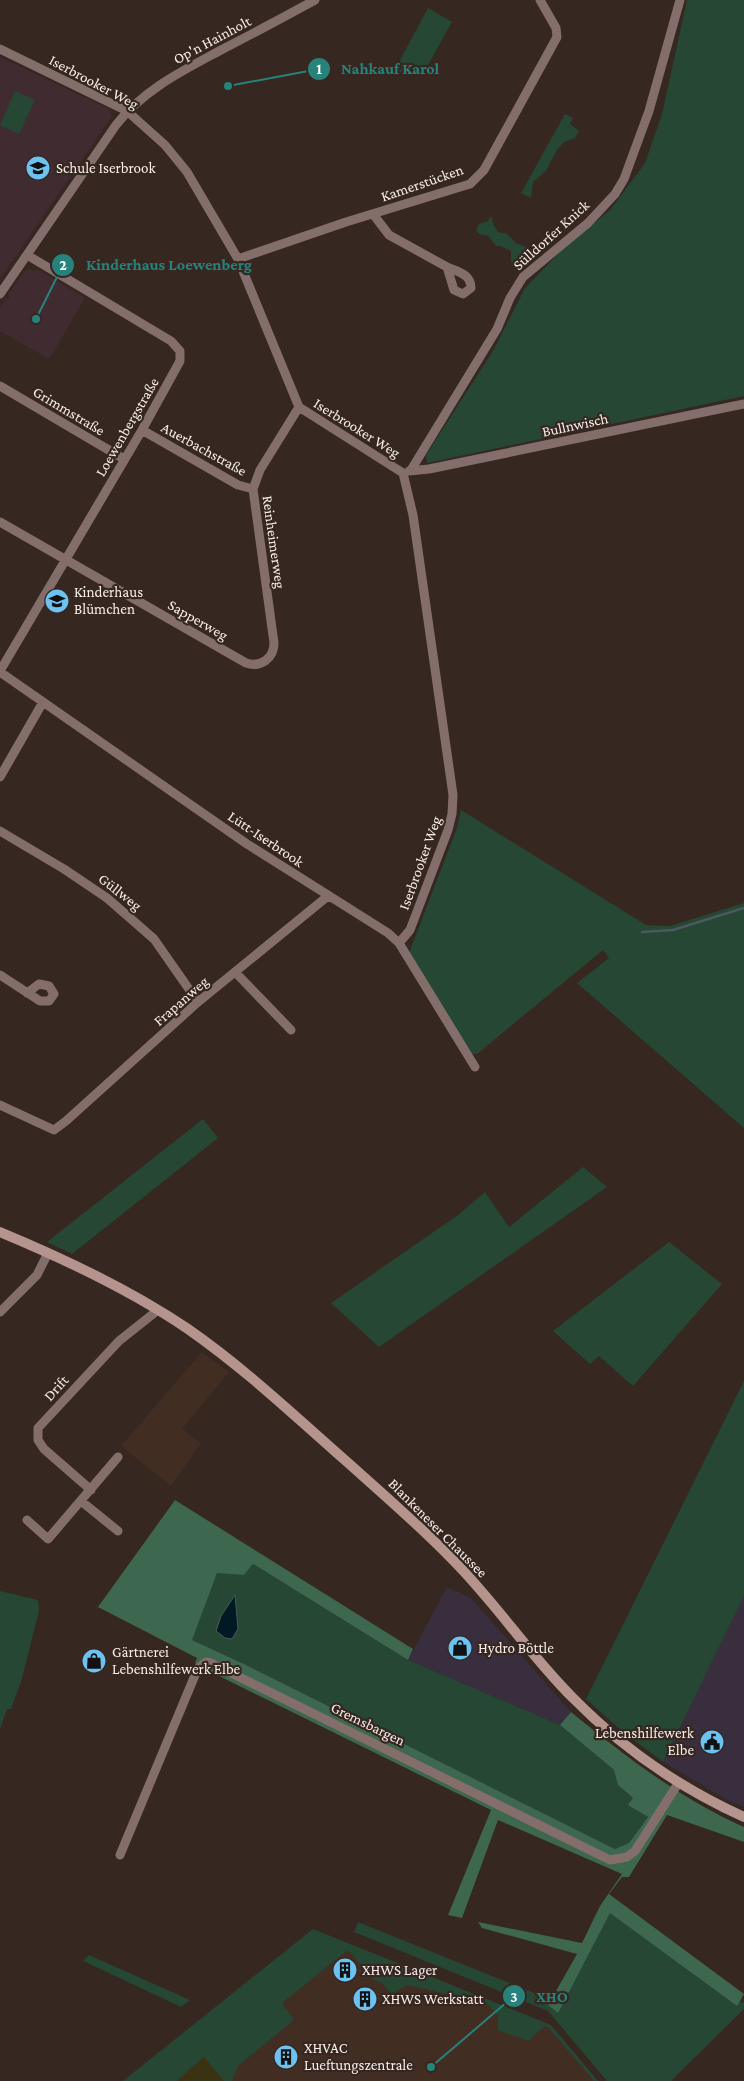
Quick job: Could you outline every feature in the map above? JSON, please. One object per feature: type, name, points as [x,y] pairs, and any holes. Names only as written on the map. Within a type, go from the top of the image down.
[{"type":"main road","name":"Blankeneser Chaussee","points":[[0,1232],[122,1289],[158,1310],[207,1343],[257,1382],[413,1521],[464,1572],[570,1695],[618,1739],[678,1782],[744,1817]]},
{"type":"street","name":"Op'n Hainholt","points":[[0,294],[127,112],[142,96],[187,68],[315,0]]},
{"type":"street","name":"Kamerstücken","points":[[238,259],[470,184],[484,170],[557,37],[556,28],[540,0]]},
{"type":"street","name":"Sülldorfer Knick","points":[[407,472],[497,329],[515,288],[523,277],[588,223],[615,194],[624,179],[649,111],[680,0]]},
{"type":"street","name":"Iserbrooker Weg","points":[[0,49],[127,112],[156,136],[178,160],[219,223],[238,259],[299,407],[407,472],[453,795],[452,814],[448,830],[410,930],[399,943]]},
{"type":"street","points":[[373,214],[389,235],[446,267]]},
{"type":"street","name":"Loewenbergstraße","points":[[0,671],[142,430],[178,366],[181,356],[177,347],[171,341],[27,255]]},
{"type":"street","name":"Grimmstraße","points":[[0,386],[124,459]]},
{"type":"street","name":"Bullnwisch","points":[[407,472],[744,404]]},
{"type":"street","name":"Reinheimerweg","points":[[266,661],[274,648],[253,489],[260,470],[299,407]]},
{"type":"street","name":"Auerbachstraße","points":[[142,430],[238,485],[253,489]]},
{"type":"street","name":"Sapperweg","points":[[0,522],[246,663],[254,665],[266,661]]},
{"type":"street","name":"Lütt-Iserbrook","points":[[0,671],[247,844],[366,918],[399,943],[475,1066]]},
{"type":"street","points":[[0,777],[3,767],[43,702]]},
{"type":"street","name":"Güllweg","points":[[0,831],[108,898],[154,939],[198,1002]]},
{"type":"street","name":"Frapanweg","points":[[0,1105],[54,1130],[198,1002],[236,973],[328,896]]},
{"type":"street","points":[[236,973],[291,1030]]},
{"type":"street","points":[[0,975],[27,993]]},
{"type":"street","points":[[0,1312],[37,1275],[48,1253]]},
{"type":"street","name":"Drift","points":[[91,1490],[44,1448],[38,1440],[38,1428],[120,1341],[158,1310]]},
{"type":"street","points":[[27,1520],[48,1538],[118,1457]]},
{"type":"street","points":[[81,1501],[118,1531]]},
{"type":"street","name":"Gremsbargen","points":[[120,1855],[198,1668],[206,1662],[237,1675],[610,1860],[627,1857],[635,1851],[678,1782]]},
{"type":"shaded area","name":"Schule Iserbrook","points":[[0,57],[109,109],[112,116],[0,279]]},
{"type":"shaded area","points":[[28,269],[41,271],[85,298],[49,359],[0,331],[0,308],[6,298],[10,297],[8,295]]},
{"type":"shaded area","points":[[202,1352],[229,1372],[182,1429],[201,1443],[171,1486],[121,1446]]},
{"type":"shaded area","points":[[447,1587],[472,1599],[571,1712],[560,1725],[408,1660]]},
{"type":"shaded area","points":[[744,1596],[744,1807],[729,1801],[663,1762]]},
{"type":"shaded area","points":[[313,1929],[551,2025],[598,2081],[123,2081]]},
{"type":"green space","points":[[687,0],[744,0],[744,396],[427,463],[426,455],[493,351],[525,288],[563,249],[611,209],[645,163],[662,114]]},
{"type":"green space","points":[[428,8],[452,22],[428,65],[408,73],[392,75]]},
{"type":"green space","points":[[15,91],[35,100],[19,134],[0,125]]},
{"type":"green space","points":[[565,114],[573,118],[570,124],[579,131],[575,138],[564,142],[557,150],[546,171],[533,182],[531,198],[521,193]]},
{"type":"green space","points":[[492,217],[493,224],[498,232],[507,234],[516,243],[526,247],[517,264],[513,265],[511,262],[511,251],[496,246],[488,236],[479,234],[476,230],[479,224],[488,221]]},
{"type":"green space","points":[[461,810],[646,925],[670,926],[744,903],[744,1128],[577,983],[609,958],[603,950],[477,1054],[469,1054],[409,953],[457,828]]},
{"type":"green space","points":[[203,1119],[218,1138],[72,1254],[47,1242]]},
{"type":"green space","points":[[583,1167],[607,1187],[379,1347],[331,1303],[458,1215],[485,1192],[509,1227]]},
{"type":"green space","points":[[669,1242],[722,1284],[633,1386],[599,1356],[590,1364],[553,1331]]},
{"type":"green space","points":[[744,1381],[744,1596],[663,1762],[623,1732],[586,1699]]},
{"type":"green space","points":[[175,1500],[413,1649],[408,1660],[253,1564],[244,1575],[217,1573],[192,1640],[244,1664],[615,1849],[629,1843],[648,1817],[628,1805],[633,1798],[618,1785],[614,1770],[560,1725],[571,1712],[653,1775],[697,1803],[744,1827],[744,1842],[667,1815],[629,1877],[622,1877],[609,1894],[744,1994],[737,2006],[610,1913],[558,2013],[548,2005],[577,1954],[482,1928],[478,1922],[582,1943],[600,1906],[622,1874],[498,1820],[462,1918],[448,1915],[491,1810],[205,1669],[195,1663],[197,1658],[98,1607]]},
{"type":"green space","points":[[253,1564],[408,1660],[560,1725],[614,1770],[618,1785],[634,1799],[629,1805],[648,1817],[629,1843],[615,1849],[244,1664],[191,1640],[217,1572],[244,1575]]},
{"type":"green space","points":[[0,1591],[38,1600],[39,1611],[21,1682],[11,1709],[7,1709],[0,1729]]},
{"type":"green space","points":[[605,1903],[744,2002],[744,2009],[671,2081],[607,2081],[548,2011],[354,1932],[358,1922],[554,2001]]},
{"type":"green space","points":[[313,1929],[551,2025],[598,2081],[594,2081],[549,2028],[545,2026],[528,2041],[498,2030],[498,2016],[488,2004],[408,1985],[391,1994],[382,1983],[374,1980],[348,1950],[282,2003],[294,2020],[238,2066],[232,2081],[224,2081],[204,2057],[177,2081],[123,2081]]},
{"type":"green space","points":[[89,1955],[190,2000],[181,2007],[83,1961]]},
{"type":"sand","points":[[204,2057],[224,2081],[177,2081]]},
{"type":"water","points":[[235,1595],[238,1629],[232,1639],[225,1638],[216,1631],[221,1616]]},
{"type":"waterway","points":[[642,932],[673,930],[744,908]]},
{"type":"place","name":"Nahkauf Karol","points":[[228,86]]},
{"type":"place","name":"Schule Iserbrook","points":[[38,168]]},
{"type":"place","name":"Kinderhaus Loewenberg","points":[[36,319]]},
{"type":"place","name":"Kinderhaus Blümchen","points":[[57,601]]},
{"type":"place","name":"Hydro Böttle","points":[[460,1648]]},
{"type":"place","name":"Gärtnerei Lebenshilfewerk Elbe","points":[[94,1661]]},
{"type":"place","name":"Lebenshilfewerk Elbe","points":[[712,1742]]},
{"type":"place","name":"XHWS Lager","points":[[345,1970]]},
{"type":"place","name":"XHWS Werkstatt","points":[[365,1999]]},
{"type":"place","name":"XHVAC Lueftungszentrale","points":[[286,2057]]},
{"type":"place","name":"XHO","points":[[431,2067]]}]
